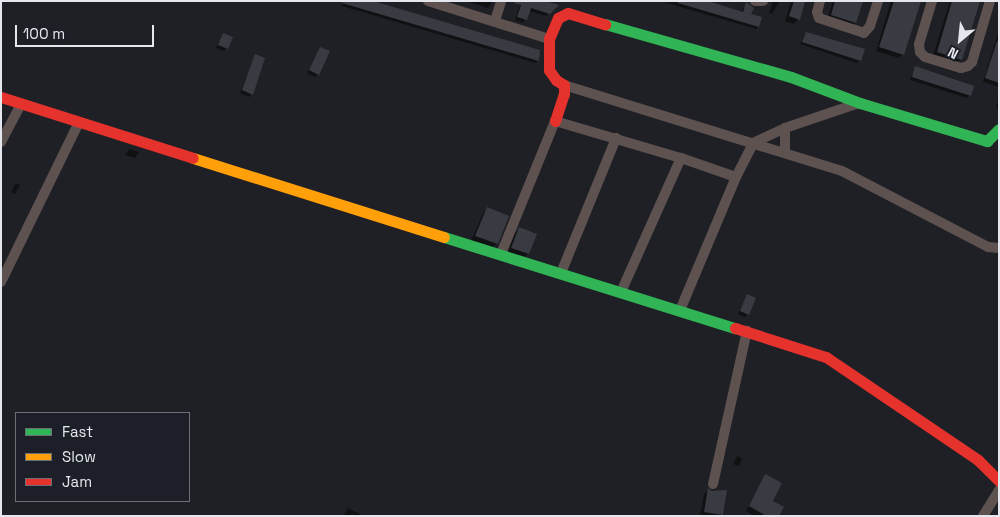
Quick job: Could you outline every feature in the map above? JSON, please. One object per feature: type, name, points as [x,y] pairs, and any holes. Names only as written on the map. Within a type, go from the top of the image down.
[{"type":"street","points":[[428,1],[549,39]]},
{"type":"street","points":[[495,21],[501,1]]},
{"type":"street","points":[[755,1],[763,1]]},
{"type":"street","points":[[820,1],[817,12],[819,18],[864,33],[870,26],[878,1]]},
{"type":"street","points":[[932,1],[919,44],[920,52],[925,57],[961,68],[968,66],[972,62],[990,1]]},
{"type":"street","points":[[999,144],[860,103],[791,77],[568,13],[558,18],[549,39],[550,70],[556,80],[564,86],[842,171],[988,247],[999,248]]},
{"type":"street","points":[[501,254],[555,121],[564,94],[564,86]]},
{"type":"street","points":[[1,97],[826,357],[978,460],[999,481]]},
{"type":"street","points":[[680,310],[736,177],[753,143],[784,128],[860,103]]},
{"type":"street","points":[[1,142],[22,104]]},
{"type":"street","points":[[555,121],[681,158],[736,177]]},
{"type":"street","points":[[1,282],[79,122]]},
{"type":"street","points":[[784,128],[784,152]]},
{"type":"street","points":[[987,141],[999,129]]},
{"type":"street","points":[[561,273],[616,138]]},
{"type":"street","points":[[621,292],[681,158]]},
{"type":"street","points":[[714,484],[747,332]]},
{"type":"street","points":[[982,516],[999,490]]},
{"type":"building","points":[[343,1],[373,1],[540,50],[539,61],[342,3]]},
{"type":"building","points":[[515,1],[545,1],[559,5],[550,14],[531,8],[527,20],[517,17],[521,5],[514,3]]},
{"type":"building","points":[[678,1],[708,1],[743,12],[746,2],[754,8],[751,14],[762,17],[759,27],[678,3]]},
{"type":"building","points":[[794,1],[805,1],[800,20],[789,16]]},
{"type":"building","points":[[835,1],[863,1],[856,23],[831,15]]},
{"type":"building","points":[[894,1],[921,1],[904,55],[879,47]]},
{"type":"building","points":[[952,1],[980,1],[962,60],[937,52]]},
{"type":"building","points":[[806,32],[865,49],[861,61],[802,42]]},
{"type":"building","points":[[223,33],[233,37],[228,49],[218,45]]},
{"type":"building","points":[[997,41],[999,41],[999,83],[985,78]]},
{"type":"building","points":[[320,47],[330,51],[319,75],[309,70]]},
{"type":"building","points":[[255,54],[265,58],[253,95],[242,90]]},
{"type":"building","points":[[915,66],[974,86],[971,96],[912,77]]},
{"type":"building","points":[[487,207],[509,216],[498,244],[475,236]]},
{"type":"building","points":[[519,227],[537,234],[529,254],[511,248]]},
{"type":"building","points":[[747,294],[756,298],[749,315],[740,311]]},
{"type":"building","points":[[765,474],[782,483],[773,501],[784,507],[779,516],[766,516],[749,506]]},
{"type":"building","points":[[708,488],[712,491],[727,490],[723,515],[704,512]]},
{"type":"traffic: fast","points":[[605,24],[791,77],[860,103],[987,141],[999,129]]},
{"type":"traffic: fast","points":[[444,237],[735,328]]},
{"type":"traffic: slow","points":[[193,158],[444,237]]},
{"type":"traffic: jam","points":[[555,121],[564,94],[564,85],[556,80],[549,70],[549,39],[558,18],[568,13],[605,24]]},
{"type":"traffic: jam","points":[[1,97],[193,158]]},
{"type":"traffic: jam","points":[[735,328],[826,357],[978,460],[999,481]]}]
